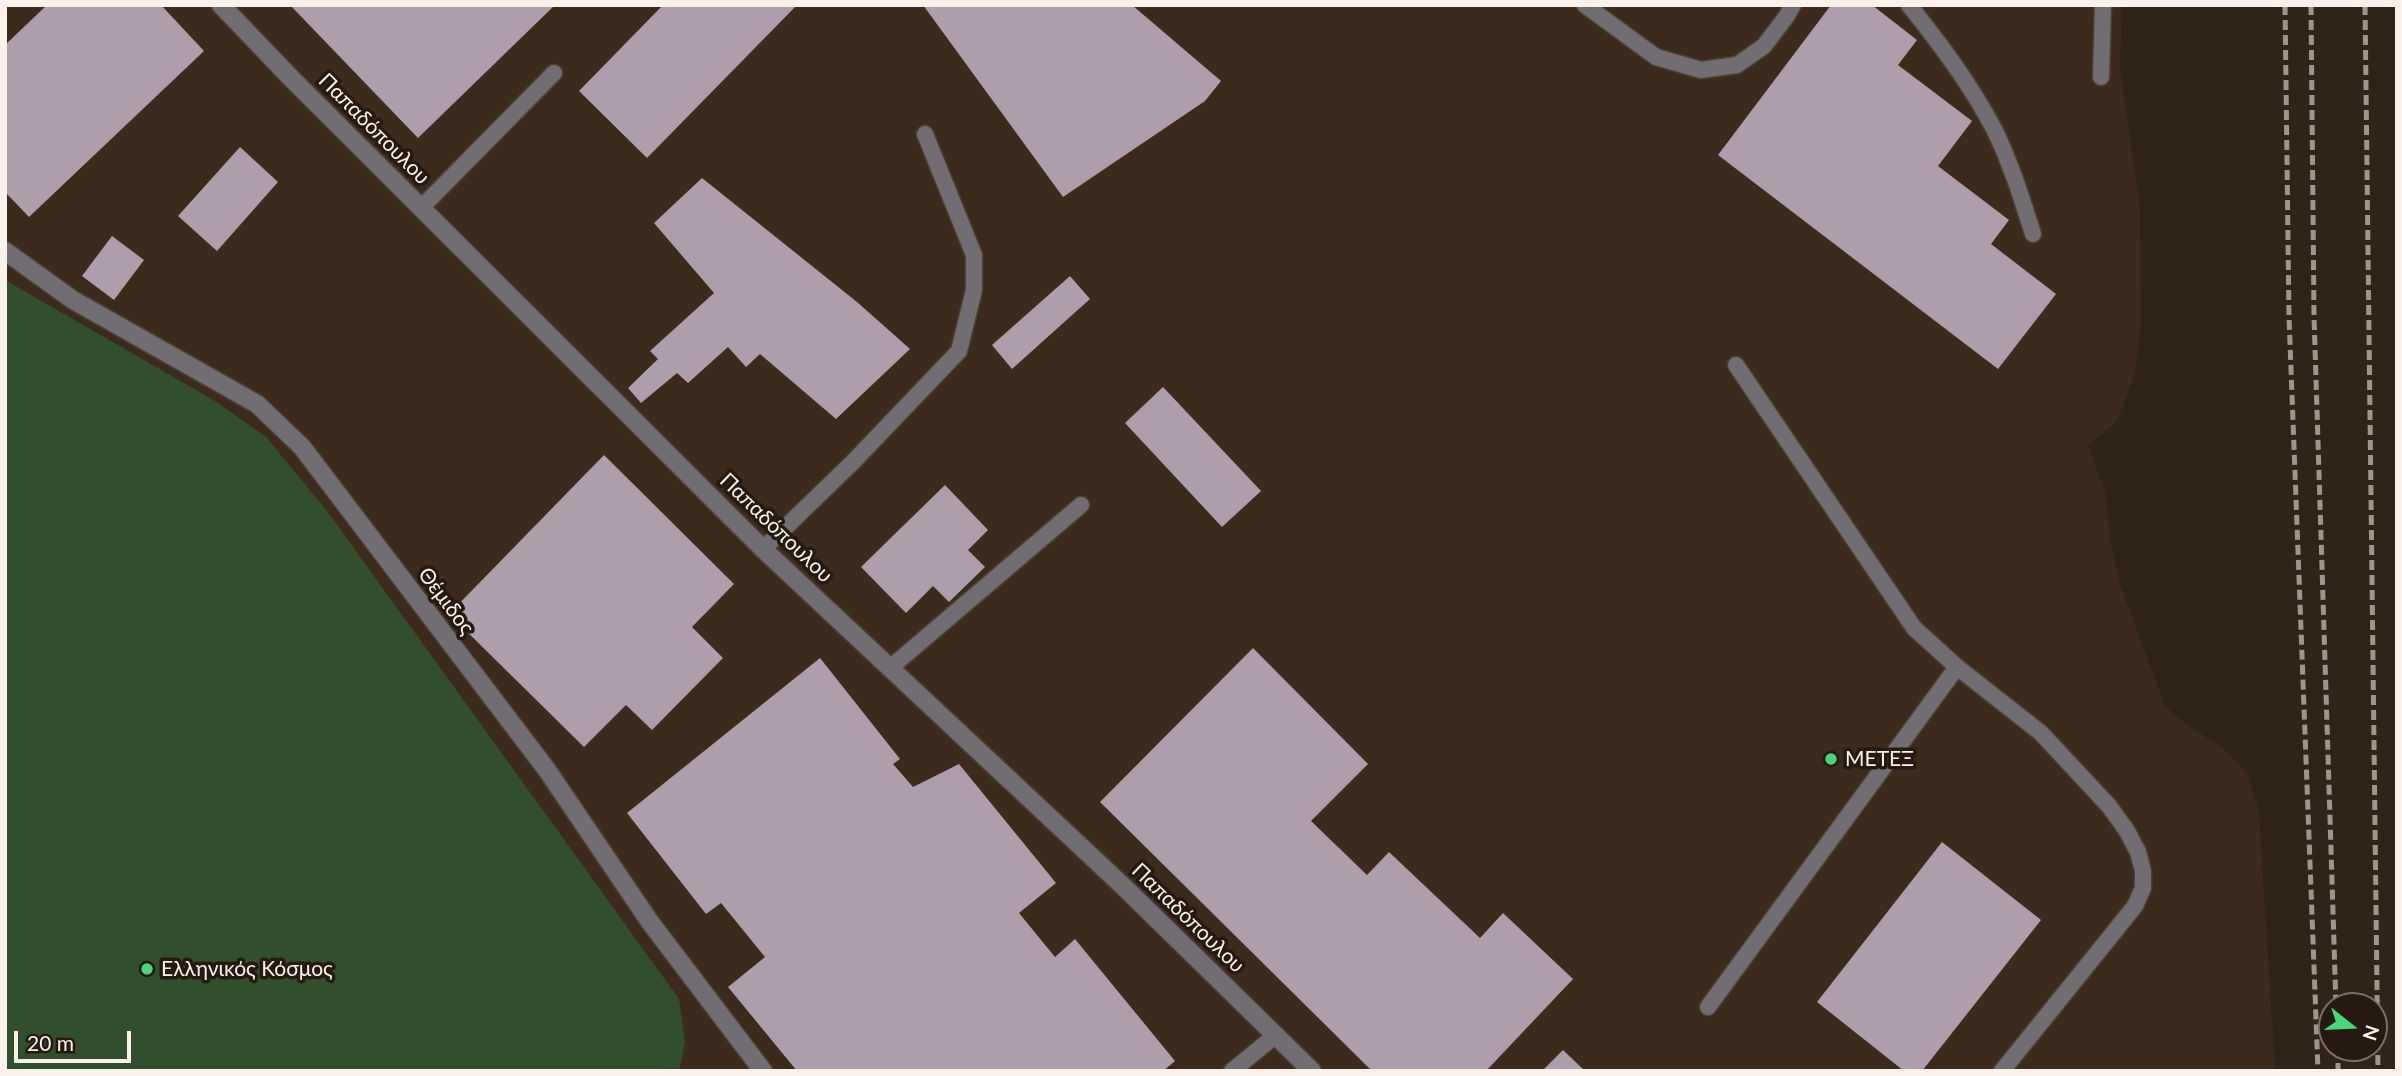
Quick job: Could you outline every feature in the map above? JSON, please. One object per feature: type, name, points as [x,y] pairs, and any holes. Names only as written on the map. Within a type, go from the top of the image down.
[{"type":"street","name":"Παπαδόπουλου","points":[[221,5],[763,549],[1124,887],[1312,1071]]},
{"type":"street","name":"Θέμιδος","points":[[5,251],[73,300],[257,404],[302,447],[547,770],[650,922],[763,1071]]},
{"type":"lane","points":[[1585,5],[1656,57],[1701,70],[1737,65],[1764,46],[1793,5]]},
{"type":"lane","points":[[1909,5],[1946,51],[1995,132],[2016,181],[2033,234]]},
{"type":"lane","points":[[2101,77],[2103,5]]},
{"type":"lane","points":[[421,208],[554,73]]},
{"type":"lane","points":[[763,549],[853,462],[958,351],[967,325],[974,290],[974,255],[925,134]]},
{"type":"lane","points":[[1736,365],[1908,621],[1931,646],[2041,733],[2091,785],[2127,831],[2138,852],[2143,871],[2143,888],[2135,906],[2002,1071]]},
{"type":"lane","points":[[890,668],[1081,505]]},
{"type":"lane","points":[[1708,1007],[1956,667]]},
{"type":"lane","points":[[1233,1071],[1276,1035]]},
{"type":"shaded area","points":[[5,5],[2122,5],[2120,68],[2140,208],[2141,325],[2134,377],[2117,421],[2088,446],[2105,491],[2110,540],[2120,584],[2165,706],[2187,725],[2223,748],[2247,774],[2259,811],[2275,1071],[5,1071]]},
{"type":"green space","points":[[5,280],[215,401],[266,437],[327,511],[679,999],[685,1042],[679,1071],[5,1071]]},
{"type":"building","points":[[47,5],[161,5],[204,51],[29,217],[5,192],[5,45]]},
{"type":"building","points":[[290,5],[555,5],[418,138]]},
{"type":"building","points":[[663,5],[797,5],[647,158],[579,91]]},
{"type":"building","points":[[923,5],[1132,5],[1221,81],[1205,101],[1063,197]]},
{"type":"building","points":[[1831,5],[1872,5],[1917,40],[1898,65],[1972,121],[1938,166],[2009,220],[1991,244],[2056,294],[1998,369],[1718,155]]},
{"type":"building","points":[[240,147],[278,182],[217,251],[178,216]]},
{"type":"building","points":[[702,178],[857,302],[910,349],[836,419],[760,354],[746,367],[728,347],[688,383],[677,373],[641,403],[628,388],[658,359],[650,351],[714,293],[654,223]]},
{"type":"building","points":[[112,236],[144,260],[114,300],[82,276]]},
{"type":"building","points":[[1070,276],[1090,299],[1012,369],[992,345]]},
{"type":"building","points":[[1163,387],[1261,491],[1222,527],[1125,423]]},
{"type":"building","points":[[604,455],[734,584],[692,627],[723,658],[652,730],[626,705],[584,747],[449,614]]},
{"type":"building","points":[[945,485],[988,530],[968,550],[985,567],[949,602],[933,586],[906,613],[861,567]]},
{"type":"building","points":[[1253,648],[1368,764],[1311,821],[1367,875],[1389,852],[1480,938],[1503,913],[1573,979],[1486,1071],[1372,1071],[1100,802]]},
{"type":"building","points":[[820,658],[900,759],[893,764],[913,787],[959,764],[1056,883],[1019,913],[1055,957],[1075,939],[1175,1061],[1163,1071],[797,1071],[728,987],[765,957],[721,903],[706,914],[627,813]]},
{"type":"building","points":[[1942,842],[2041,920],[1922,1071],[1904,1071],[1817,1002]]},
{"type":"building","points":[[1563,1050],[1585,1071],[1542,1071]]},
{"type":"railway","points":[[2285,5],[2289,317],[2318,1071]]},
{"type":"railway","points":[[2311,5],[2314,316],[2336,992]]},
{"type":"railway","points":[[2365,5],[2378,1071]]},
{"type":"railway","points":[[2338,1062],[2338,1071]]},
{"type":"place","name":"ΜΕΤΕΞ","points":[[1831,759]]},
{"type":"place","name":"Ελληνικός Κόσμος","points":[[147,969]]}]
